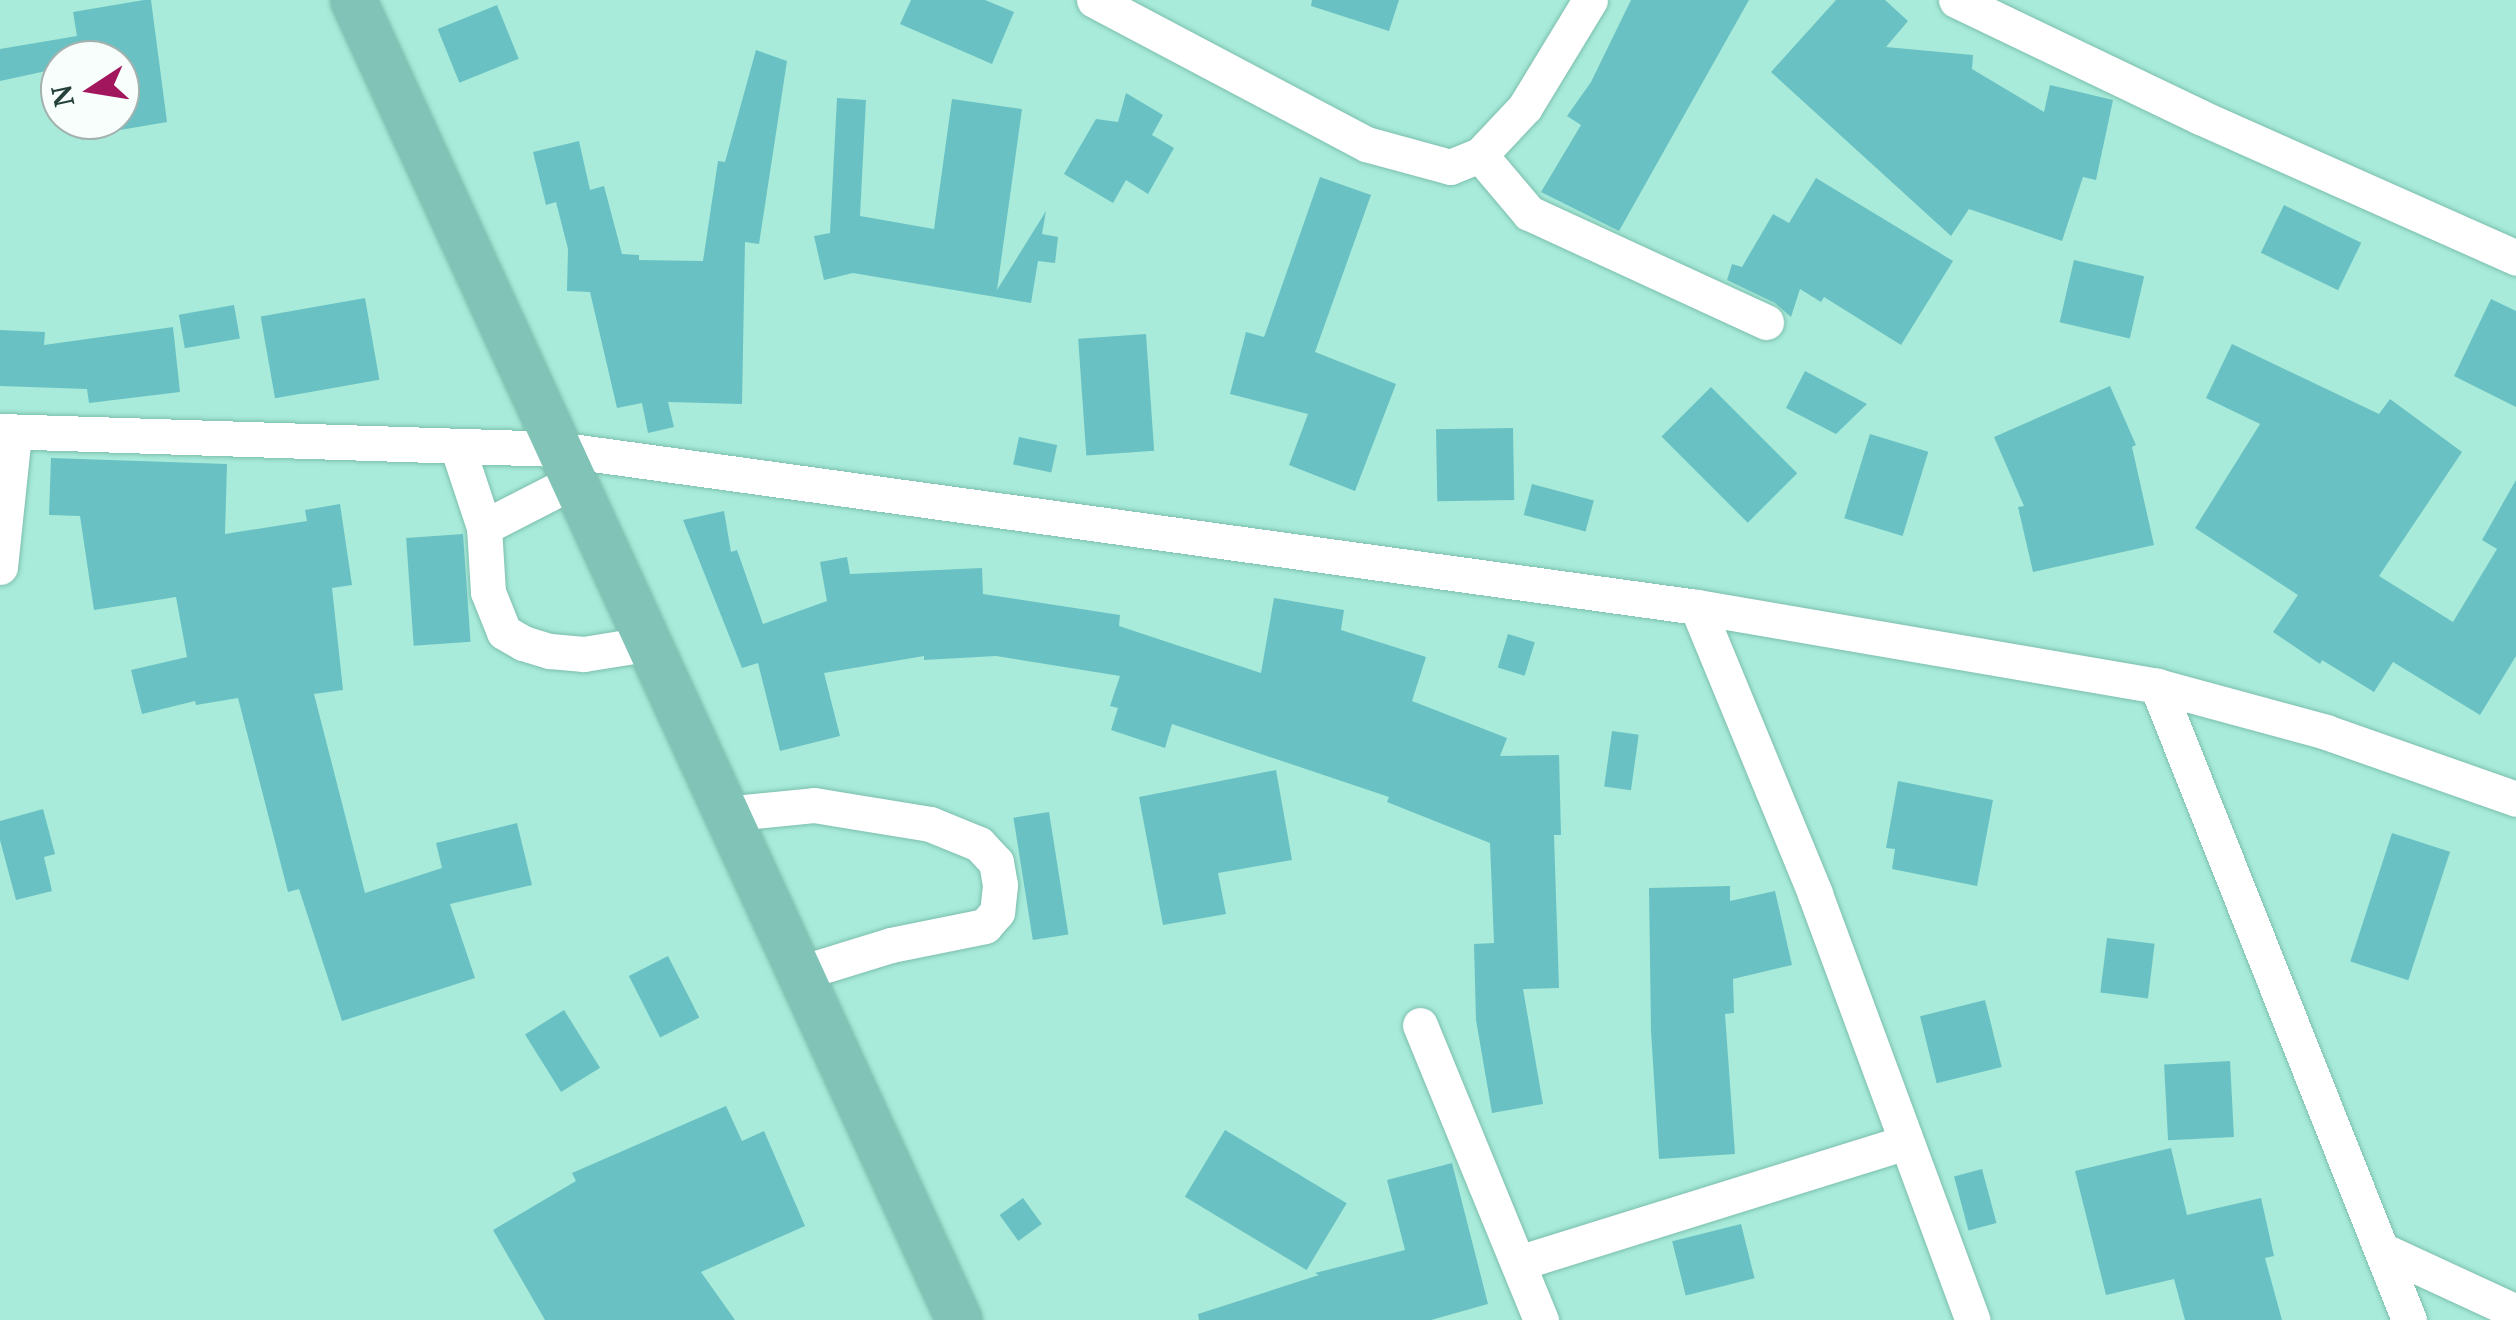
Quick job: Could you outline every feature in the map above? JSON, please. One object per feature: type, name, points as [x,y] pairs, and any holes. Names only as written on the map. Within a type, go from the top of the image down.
[{"type":"main road","points":[[353,0],[724,814],[803,972],[958,1320]]},
{"type":"street","points":[[1094,0],[1366,144],[1450,167],[1480,155],[1525,107],[1590,0]]},
{"type":"street","points":[[1956,0],[2200,117],[2516,258]]},
{"type":"street","points":[[1480,155],[1529,212],[1766,322]]},
{"type":"street","points":[[0,567],[7,432],[457,446],[565,466],[1696,608],[2157,686],[2326,732],[2516,799]]},
{"type":"street","points":[[457,446],[484,527],[488,592],[504,632],[523,644],[567,652],[646,644]]},
{"type":"street","points":[[484,527],[565,466]]},
{"type":"street","points":[[1696,608],[1815,894],[1904,1143],[1973,1320]]},
{"type":"street","points":[[2157,686],[2408,1320]]},
{"type":"street","points":[[724,814],[814,804],[930,824],[978,844],[996,862],[1000,885],[996,912],[985,926],[891,946],[803,972]]},
{"type":"street","points":[[1420,1024],[1541,1320]]},
{"type":"street","points":[[1518,1263],[1904,1143]]},
{"type":"street","points":[[2382,1250],[2516,1312]]},
{"type":"building","points":[[151,0],[167,122],[140,127],[140,40],[53,40],[77,36],[73,12]]},
{"type":"building","points":[[911,0],[985,0],[1014,12],[992,64],[900,24]]},
{"type":"building","points":[[1312,0],[1399,0],[1389,31],[1311,6]]},
{"type":"building","points":[[1631,0],[1749,0],[1619,231],[1541,192],[1581,125],[1567,116],[1591,82]]},
{"type":"building","points":[[1836,0],[1885,0],[1908,21],[1886,47],[1973,55],[1972,69],[2044,112],[2050,85],[2113,100],[2096,180],[2083,177],[2062,241],[1969,209],[1951,236],[1771,72]]},
{"type":"building","points":[[497,5],[519,59],[459,83],[438,29]]},
{"type":"building","points":[[40,42],[40,72],[0,81],[0,49]]},
{"type":"building","points":[[756,50],[787,61],[759,244],[745,242],[742,404],[668,402],[674,427],[648,433],[642,403],[617,408],[590,292],[567,291],[568,249],[556,202],[546,205],[533,152],[579,141],[590,190],[604,186],[622,254],[639,255],[639,260],[703,261],[718,161],[725,162]]},
{"type":"building","points":[[1126,93],[1163,115],[1152,135],[1174,148],[1148,194],[1126,180],[1113,203],[1064,174],[1096,119],[1118,122]]},
{"type":"building","points":[[837,98],[866,100],[860,216],[934,229],[952,99],[1022,109],[997,290],[1046,211],[1042,234],[1058,237],[1055,263],[1038,261],[1031,303],[853,273],[824,280],[814,236],[830,233]]},
{"type":"building","points":[[1320,177],[1371,195],[1315,352],[1396,384],[1355,491],[1289,465],[1308,414],[1230,394],[1246,332],[1264,337]]},
{"type":"building","points":[[1816,178],[1953,261],[1901,345],[1824,297],[1821,302],[1800,289],[1791,317],[1775,303],[1727,280],[1732,264],[1742,267],[1773,214],[1789,223]]},
{"type":"building","points":[[2284,205],[2361,243],[2338,290],[2261,253]]},
{"type":"building","points":[[2074,260],[2144,276],[2130,339],[2060,322]]},
{"type":"building","points":[[365,298],[379,380],[275,398],[261,316]]},
{"type":"building","points":[[2491,299],[2516,311],[2516,407],[2454,376]]},
{"type":"building","points":[[234,305],[240,338],[185,348],[179,315]]},
{"type":"building","points":[[173,327],[180,392],[89,403],[87,389],[0,386],[0,330],[45,332],[44,345]]},
{"type":"building","points":[[1146,334],[1154,451],[1086,455],[1078,339]]},
{"type":"building","points":[[2232,344],[2379,414],[2390,399],[2462,452],[2379,576],[2453,622],[2497,549],[2482,540],[2516,480],[2516,656],[2480,715],[2393,662],[2374,692],[2322,660],[2320,664],[2273,632],[2298,595],[2195,528],[2260,424],[2206,398]]},
{"type":"building","points":[[1805,371],[1867,404],[1836,434],[1786,408]]},
{"type":"building","points":[[2110,386],[2136,445],[2132,447],[2154,545],[2033,572],[2018,507],[2024,506],[1994,437]]},
{"type":"building","points":[[1711,387],[1797,473],[1748,523],[1662,436]]},
{"type":"building","points":[[1513,428],[1514,500],[1437,501],[1436,429]]},
{"type":"building","points":[[1870,434],[1928,452],[1903,536],[1844,518]]},
{"type":"building","points":[[1019,437],[1057,445],[1051,472],[1013,464]]},
{"type":"building","points":[[51,458],[227,464],[225,534],[307,521],[305,510],[340,504],[352,585],[332,588],[343,690],[314,694],[365,893],[442,868],[436,843],[517,823],[532,885],[450,904],[475,978],[342,1021],[299,889],[288,892],[238,698],[196,705],[195,701],[142,714],[131,670],[187,657],[176,597],[94,610],[80,516],[49,515]]},
{"type":"building","points":[[1532,484],[1594,501],[1586,531],[1524,515]]},
{"type":"building","points":[[724,511],[731,552],[737,550],[763,624],[827,601],[820,562],[847,557],[850,574],[982,568],[983,594],[1120,615],[1119,626],[1261,673],[1274,598],[1344,610],[1341,630],[1426,657],[1412,701],[1507,738],[1500,756],[1559,755],[1561,835],[1554,835],[1559,988],[1523,989],[1543,1104],[1492,1113],[1476,1020],[1474,944],[1494,943],[1490,843],[1387,802],[1389,797],[1172,724],[1165,748],[1111,730],[1118,708],[1110,706],[1120,676],[996,656],[924,660],[924,656],[824,673],[840,736],[780,751],[758,663],[742,668],[683,520]]},
{"type":"building","points":[[463,534],[471,642],[414,646],[406,538]]},
{"type":"building","points":[[1508,634],[1535,642],[1525,676],[1498,667]]},
{"type":"building","points":[[1612,731],[1639,735],[1631,790],[1604,786]]},
{"type":"building","points":[[1276,770],[1292,860],[1218,873],[1226,914],[1163,925],[1139,797]]},
{"type":"building","points":[[1898,781],[1993,800],[1977,886],[1892,869],[1895,849],[1886,848]]},
{"type":"building","points":[[43,809],[55,854],[44,857],[52,891],[16,900],[0,840],[0,821]]},
{"type":"building","points":[[1049,812],[1068,934],[1033,940],[1013,818]]},
{"type":"building","points":[[2392,833],[2450,852],[2408,980],[2350,961]]},
{"type":"building","points":[[1730,886],[1730,901],[1775,891],[1792,965],[1733,979],[1734,1013],[1725,1014],[1735,1154],[1659,1159],[1651,1031],[1649,888]]},
{"type":"building","points":[[2107,938],[2155,944],[2148,998],[2100,993]]},
{"type":"building","points":[[668,956],[699,1017],[660,1037],[629,976]]},
{"type":"building","points":[[1985,1000],[2002,1067],[1937,1083],[1920,1016]]},
{"type":"building","points":[[564,1010],[600,1068],[561,1092],[525,1034]]},
{"type":"building","points":[[2230,1061],[2234,1137],[2168,1140],[2164,1064]]},
{"type":"building","points":[[726,1106],[742,1141],[764,1131],[805,1226],[701,1272],[735,1320],[545,1320],[493,1230],[576,1181],[572,1173]]},
{"type":"building","points":[[1225,1130],[1347,1203],[1307,1270],[1185,1197]]},
{"type":"building","points":[[2171,1148],[2187,1215],[2261,1198],[2274,1256],[2265,1258],[2282,1320],[2185,1320],[2174,1279],[2106,1295],[2075,1171]]},
{"type":"building","points":[[1452,1163],[1488,1304],[1431,1320],[1199,1320],[1198,1314],[1319,1275],[1315,1273],[1405,1250],[1387,1180]]},
{"type":"building","points":[[1982,1169],[1996,1223],[1968,1231],[1954,1177]]},
{"type":"building","points":[[1023,1198],[1042,1224],[1018,1241],[1000,1215]]},
{"type":"building","points":[[1741,1224],[1755,1278],[1686,1296],[1672,1241]]}]
